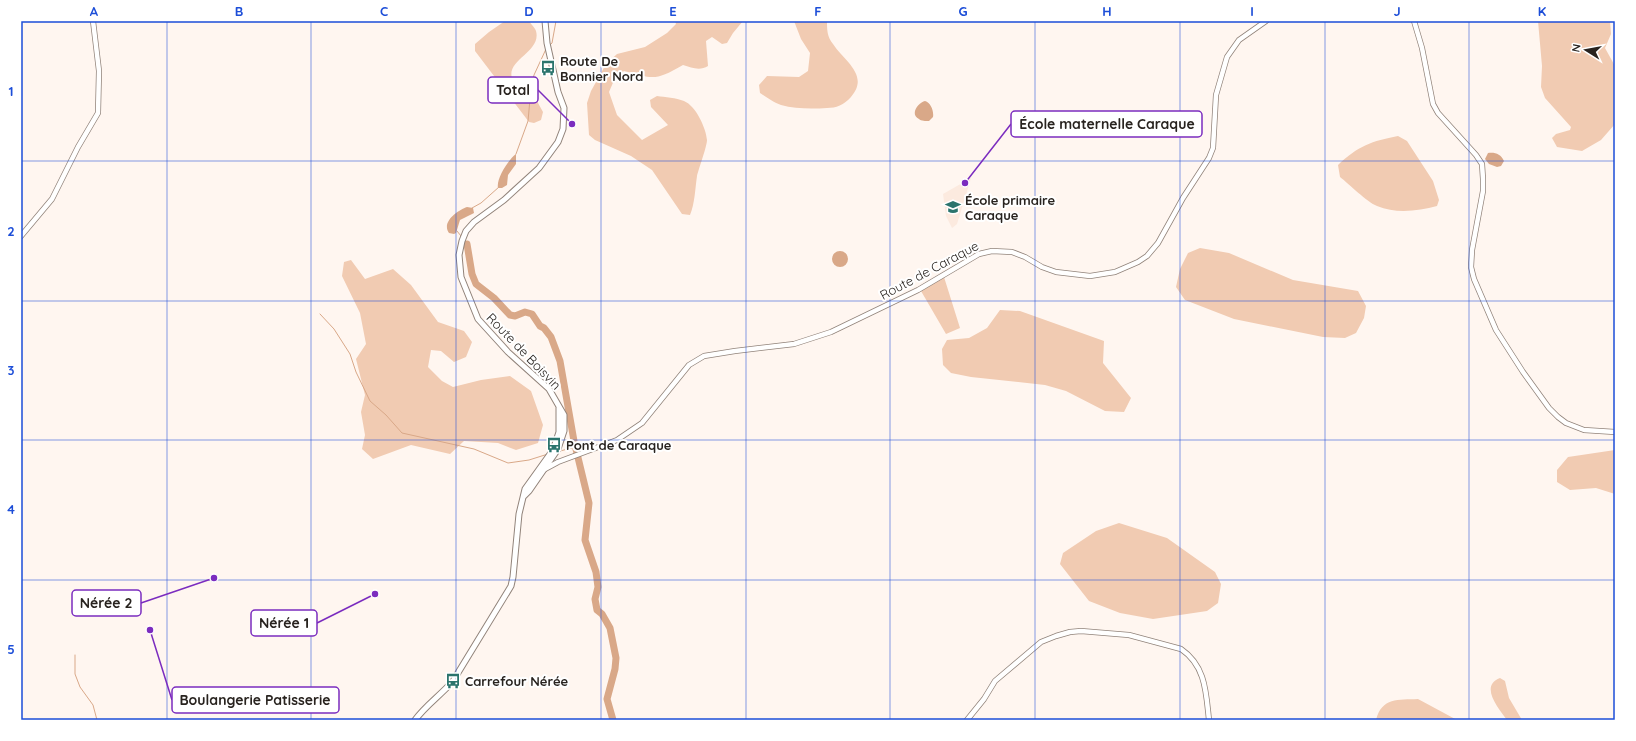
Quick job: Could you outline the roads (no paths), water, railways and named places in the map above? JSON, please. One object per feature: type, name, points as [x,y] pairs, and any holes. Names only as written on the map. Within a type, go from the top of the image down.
[{"type":"main road","name":"Route de Boisvin","points":[[415,720],[423,710],[445,691],[453,681],[511,586],[519,514],[524,496],[558,449],[564,430],[564,415],[554,396],[546,386],[508,352],[478,319],[461,276],[459,262],[462,241],[466,231],[474,222],[508,197],[539,168],[558,142],[563,129],[564,108],[558,92],[547,44],[545,21]]},
{"type":"street","points":[[21,236],[52,199],[78,147],[98,113],[99,71],[93,21]]},
{"type":"street","name":"Route de Caraque","points":[[542,470],[568,458],[617,440],[642,423],[689,365],[704,356],[794,344],[831,332],[918,290],[979,254],[992,251],[1012,252],[1025,257],[1042,267],[1056,272],[1090,276],[1115,272],[1138,262],[1147,256],[1158,243],[1183,198],[1209,158],[1213,148],[1216,95],[1227,57],[1239,40],[1266,21]]},
{"type":"street","points":[[1414,21],[1422,48],[1433,104],[1443,119],[1476,155],[1482,164],[1482,191],[1472,250],[1472,267],[1474,279],[1496,330],[1544,402],[1558,417],[1566,423],[1584,430],[1615,432]]},
{"type":"street","name":"Route de Caraque","points":[[548,462],[558,462]]},
{"type":"street","points":[[967,720],[984,699],[995,681],[1041,642],[1070,632],[1081,631],[1129,635],[1181,649],[1186,652],[1203,675],[1209,720]]},
{"type":"waterway","points":[[550,45],[552,43],[556,21]]},
{"type":"waterway","points":[[516,154],[528,121],[531,88],[534,75],[546,49]]},
{"type":"waterway","points":[[472,208],[481,203],[499,187]]},
{"type":"waterway","points":[[457,231],[461,236]]},
{"type":"waterway","points":[[467,244],[472,274],[476,284],[494,298],[510,315],[515,316],[525,312],[532,314],[540,326],[544,328],[551,337],[560,361],[574,441],[589,503],[585,540],[596,572],[598,587],[595,599],[597,610],[602,614],[610,628],[616,658],[615,669],[607,699],[613,720]]},
{"type":"waterway","points":[[320,314],[334,329],[350,354],[356,372],[370,401],[386,415],[402,433],[474,449],[508,463],[529,460],[548,454]]},
{"type":"waterway","points":[[560,451],[576,447]]},
{"type":"waterway","points":[[75,655],[75,674],[80,687],[93,705],[97,720]]},
{"type":"place","name":"Route De Bonnier Nord","points":[[548,68]]},
{"type":"place","name":"Total","points":[[572,124]]},
{"type":"place","name":"École maternelle Caraque","points":[[965,183]]},
{"type":"place","name":"École primaire Caraque","points":[[953,207]]},
{"type":"place","name":"Pont de Caraque","points":[[554,445]]},
{"type":"place","name":"Nérée 2","points":[[214,578]]},
{"type":"place","name":"Nérée 1","points":[[375,594]]},
{"type":"place","name":"Boulangerie Patisserie","points":[[150,630]]},
{"type":"place","name":"Carrefour Nérée","points":[[453,681]]}]
